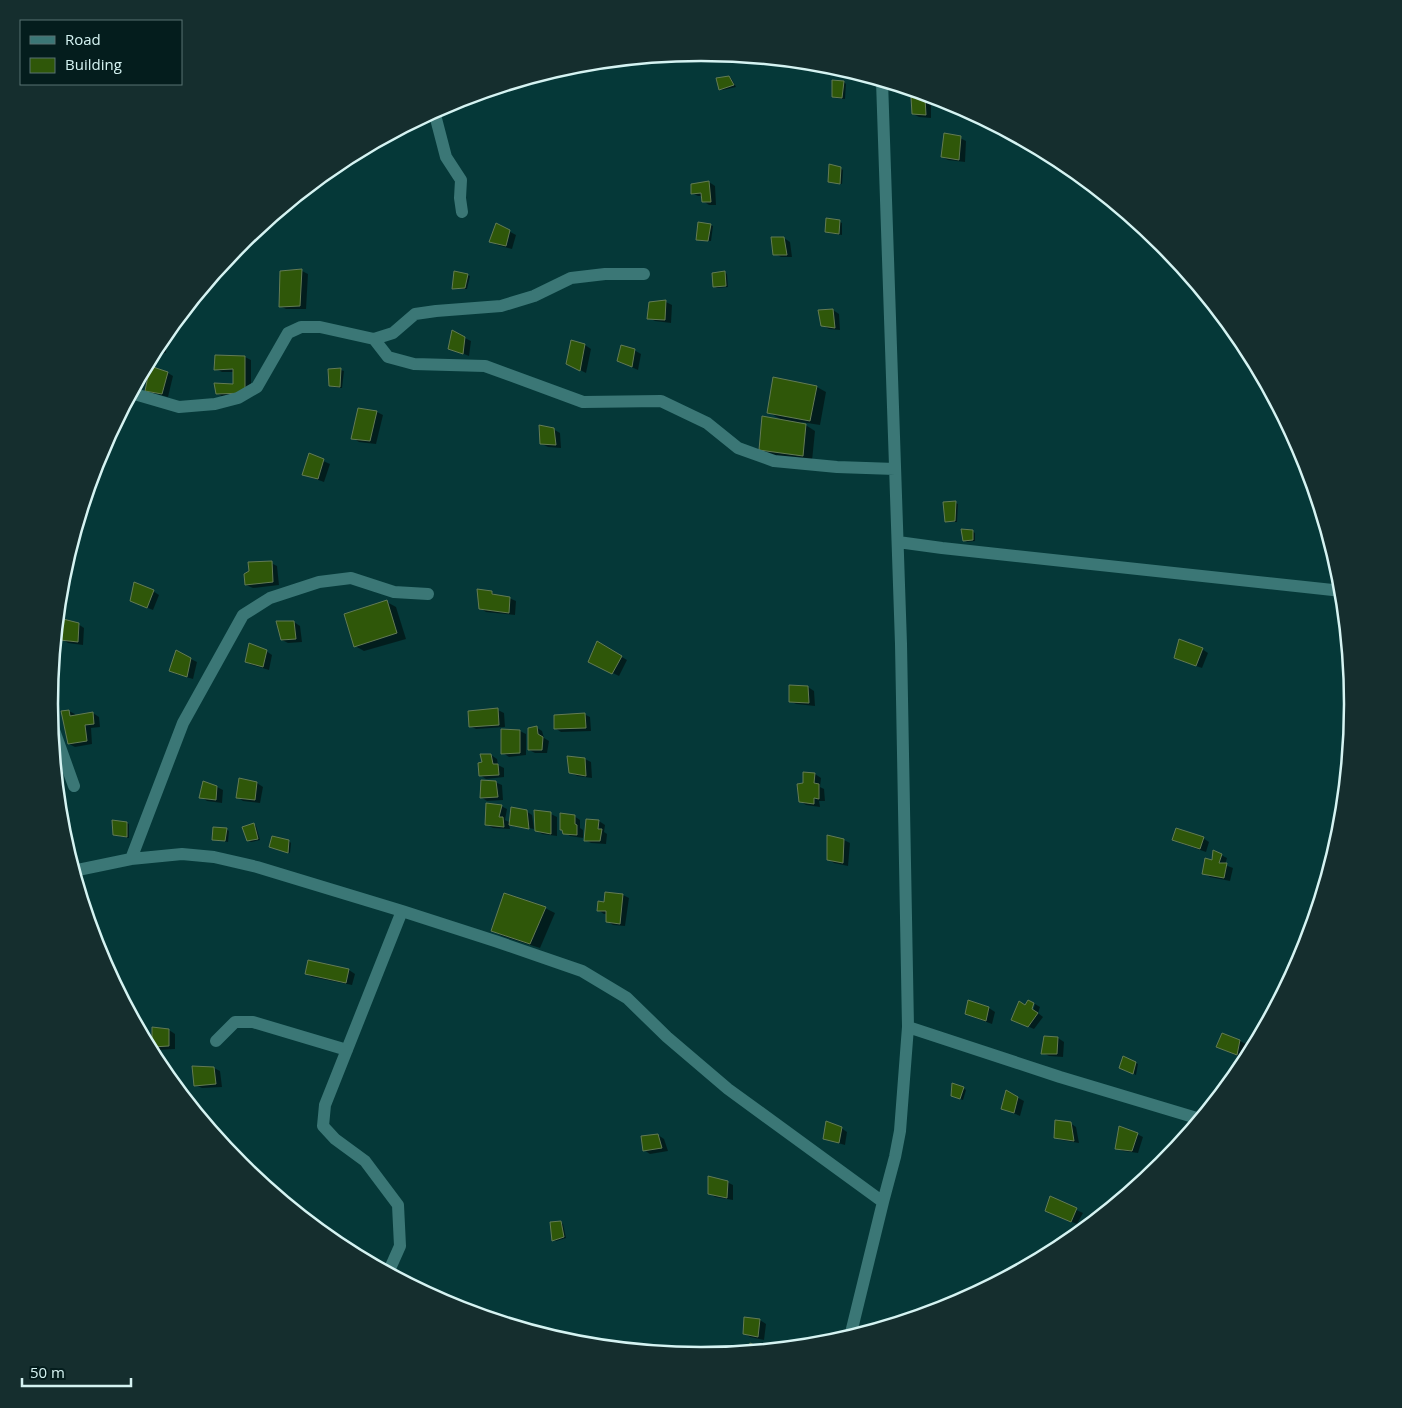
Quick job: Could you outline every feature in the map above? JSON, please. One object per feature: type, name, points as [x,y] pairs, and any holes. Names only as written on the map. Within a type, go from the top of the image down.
[{"type":"street","points":[[852,1330],[900,1131],[908,1027],[898,542],[882,87]]},
{"type":"street","points":[[436,118],[446,157],[462,180],[460,198],[462,212]]},
{"type":"street","points":[[137,395],[179,407],[215,404],[238,398],[257,387],[288,333],[301,327],[320,327],[374,339],[393,333],[415,314],[436,310],[501,306],[534,296],[570,278],[605,274],[644,274]]},
{"type":"street","points":[[374,339],[388,357],[414,364],[485,366],[583,402],[661,401],[707,423],[738,448],[774,461],[837,467],[895,468]]},
{"type":"street","points":[[898,542],[1334,590]]},
{"type":"street","points":[[131,859],[183,723],[243,615],[270,598],[319,582],[351,578],[394,592],[428,594]]},
{"type":"street","points":[[59,744],[74,786]]},
{"type":"street","points":[[79,871],[131,859],[182,854],[214,858],[256,867],[402,911],[582,971],[627,998],[667,1038],[728,1089],[882,1202]]},
{"type":"street","points":[[391,1267],[400,1246],[398,1205],[365,1161],[335,1139],[323,1126],[325,1105],[402,911]]},
{"type":"street","points":[[216,1041],[235,1022],[253,1022],[347,1050]]},
{"type":"street","points":[[908,1027],[1060,1077],[1194,1117]]},
{"type":"building","points":[[729,76],[734,85],[719,90],[716,78]]},
{"type":"building","points":[[832,80],[844,81],[842,98],[832,97]]},
{"type":"building","points":[[911,97],[925,101],[926,115],[912,114]]},
{"type":"building","points":[[944,133],[961,136],[959,160],[941,157]]},
{"type":"building","points":[[829,164],[841,167],[840,184],[828,182]]},
{"type":"building","points":[[709,181],[711,202],[702,202],[701,193],[691,194],[691,184]]},
{"type":"building","points":[[826,218],[840,220],[839,234],[825,232]]},
{"type":"building","points":[[698,222],[711,224],[708,241],[696,240]]},
{"type":"building","points":[[496,223],[510,230],[506,246],[489,242]]},
{"type":"building","points":[[771,237],[784,237],[787,255],[773,255]]},
{"type":"building","points":[[302,269],[300,306],[279,307],[280,271]]},
{"type":"building","points":[[454,271],[468,274],[465,288],[452,289]]},
{"type":"building","points":[[725,271],[726,286],[713,287],[712,273]]},
{"type":"building","points":[[666,300],[665,320],[647,319],[649,302]]},
{"type":"building","points":[[833,309],[835,328],[821,326],[818,310]]},
{"type":"building","points":[[452,330],[465,337],[463,354],[448,349]]},
{"type":"building","points":[[571,340],[585,344],[580,371],[566,364]]},
{"type":"building","points":[[621,345],[635,349],[632,367],[617,361]]},
{"type":"building","points":[[215,355],[245,356],[245,393],[216,394],[214,383],[233,384],[233,369],[214,370]]},
{"type":"building","points":[[153,367],[168,372],[162,394],[145,391],[148,375]]},
{"type":"building","points":[[341,368],[340,387],[329,386],[328,369]]},
{"type":"building","points":[[773,377],[817,386],[810,421],[767,413]]},
{"type":"building","points":[[358,408],[377,411],[370,441],[351,439]]},
{"type":"building","points":[[762,416],[806,424],[803,456],[759,450]]},
{"type":"building","points":[[539,425],[554,428],[556,445],[540,444]]},
{"type":"building","points":[[309,453],[324,459],[318,479],[302,475]]},
{"type":"building","points":[[956,501],[955,521],[945,522],[943,502]]},
{"type":"building","points":[[961,529],[973,530],[973,540],[963,541]]},
{"type":"building","points":[[272,561],[273,582],[245,585],[244,574],[249,571],[248,562]]},
{"type":"building","points":[[134,582],[154,590],[147,608],[130,601]]},
{"type":"building","points":[[477,589],[492,591],[492,594],[510,597],[509,613],[479,609]]},
{"type":"building","points":[[387,600],[397,633],[354,647],[344,614]]},
{"type":"building","points":[[63,619],[79,623],[78,642],[61,640]]},
{"type":"building","points":[[276,621],[294,621],[296,639],[281,640]]},
{"type":"building","points":[[1179,639],[1203,648],[1196,666],[1174,658]]},
{"type":"building","points":[[597,641],[622,656],[612,674],[588,662]]},
{"type":"building","points":[[249,643],[267,650],[263,667],[245,662]]},
{"type":"building","points":[[176,650],[191,658],[187,677],[169,671]]},
{"type":"building","points":[[789,685],[808,686],[809,703],[789,702]]},
{"type":"building","points":[[498,708],[499,725],[469,727],[468,711]]},
{"type":"building","points":[[69,710],[70,716],[93,712],[94,724],[85,725],[87,741],[68,744],[61,711]]},
{"type":"building","points":[[585,713],[586,728],[554,729],[554,715]]},
{"type":"building","points":[[537,726],[538,734],[543,737],[542,750],[528,750],[528,728]]},
{"type":"building","points":[[501,729],[520,730],[520,753],[501,754]]},
{"type":"building","points":[[480,754],[491,754],[493,764],[498,764],[499,775],[479,776],[478,763],[482,762]]},
{"type":"building","points":[[567,756],[585,758],[586,776],[569,773]]},
{"type":"building","points":[[803,772],[815,773],[814,783],[819,784],[819,799],[814,798],[814,804],[799,802],[797,784],[803,783]]},
{"type":"building","points":[[239,778],[257,782],[255,800],[236,798]]},
{"type":"building","points":[[481,780],[496,781],[498,797],[480,798]]},
{"type":"building","points":[[203,781],[217,786],[216,800],[199,798]]},
{"type":"building","points":[[486,803],[502,805],[499,817],[503,817],[504,827],[485,825]]},
{"type":"building","points":[[511,807],[527,810],[529,829],[509,825]]},
{"type":"building","points":[[534,810],[551,812],[551,834],[535,831]]},
{"type":"building","points":[[560,813],[575,815],[577,835],[563,834],[562,830],[560,830]]},
{"type":"building","points":[[586,819],[599,820],[598,829],[602,829],[600,841],[584,841]]},
{"type":"building","points":[[112,820],[127,822],[127,837],[113,835]]},
{"type":"building","points":[[254,823],[258,839],[247,841],[242,827]]},
{"type":"building","points":[[213,827],[227,828],[225,841],[212,840]]},
{"type":"building","points":[[1176,828],[1204,837],[1200,849],[1172,840]]},
{"type":"building","points":[[827,835],[844,839],[843,863],[827,860]]},
{"type":"building","points":[[272,836],[289,840],[288,853],[269,847]]},
{"type":"building","points":[[1213,850],[1222,854],[1219,863],[1227,863],[1224,878],[1202,874],[1205,858],[1212,860]]},
{"type":"building","points":[[605,892],[623,894],[620,924],[606,922],[606,911],[597,911],[598,901],[604,902]]},
{"type":"building","points":[[504,893],[546,907],[530,944],[491,931]]},
{"type":"building","points":[[308,960],[349,969],[346,983],[305,974]]},
{"type":"building","points":[[968,1000],[989,1007],[986,1021],[965,1014]]},
{"type":"building","points":[[1028,1000],[1034,1003],[1032,1009],[1038,1013],[1028,1027],[1011,1020],[1019,1001],[1025,1005]]},
{"type":"building","points":[[152,1027],[169,1029],[169,1046],[157,1047],[152,1039]]},
{"type":"building","points":[[1222,1033],[1240,1040],[1237,1055],[1216,1047]]},
{"type":"building","points":[[1044,1036],[1058,1037],[1057,1054],[1041,1054]]},
{"type":"building","points":[[1123,1056],[1136,1062],[1133,1074],[1119,1068]]},
{"type":"building","points":[[192,1066],[214,1067],[216,1084],[194,1086]]},
{"type":"building","points":[[952,1083],[964,1087],[960,1099],[951,1096]]},
{"type":"building","points":[[1006,1090],[1018,1097],[1014,1113],[1001,1109]]},
{"type":"building","points":[[1055,1120],[1071,1122],[1074,1141],[1054,1138]]},
{"type":"building","points":[[826,1121],[842,1127],[839,1143],[823,1139]]},
{"type":"building","points":[[1119,1126],[1138,1133],[1132,1151],[1115,1149]]},
{"type":"building","points":[[658,1134],[662,1148],[643,1151],[641,1136]]},
{"type":"building","points":[[708,1176],[728,1181],[727,1198],[708,1194]]},
{"type":"building","points":[[1050,1196],[1077,1208],[1071,1222],[1045,1211]]},
{"type":"building","points":[[561,1221],[564,1237],[552,1241],[550,1222]]},
{"type":"building","points":[[744,1317],[760,1319],[758,1337],[743,1334]]}]
